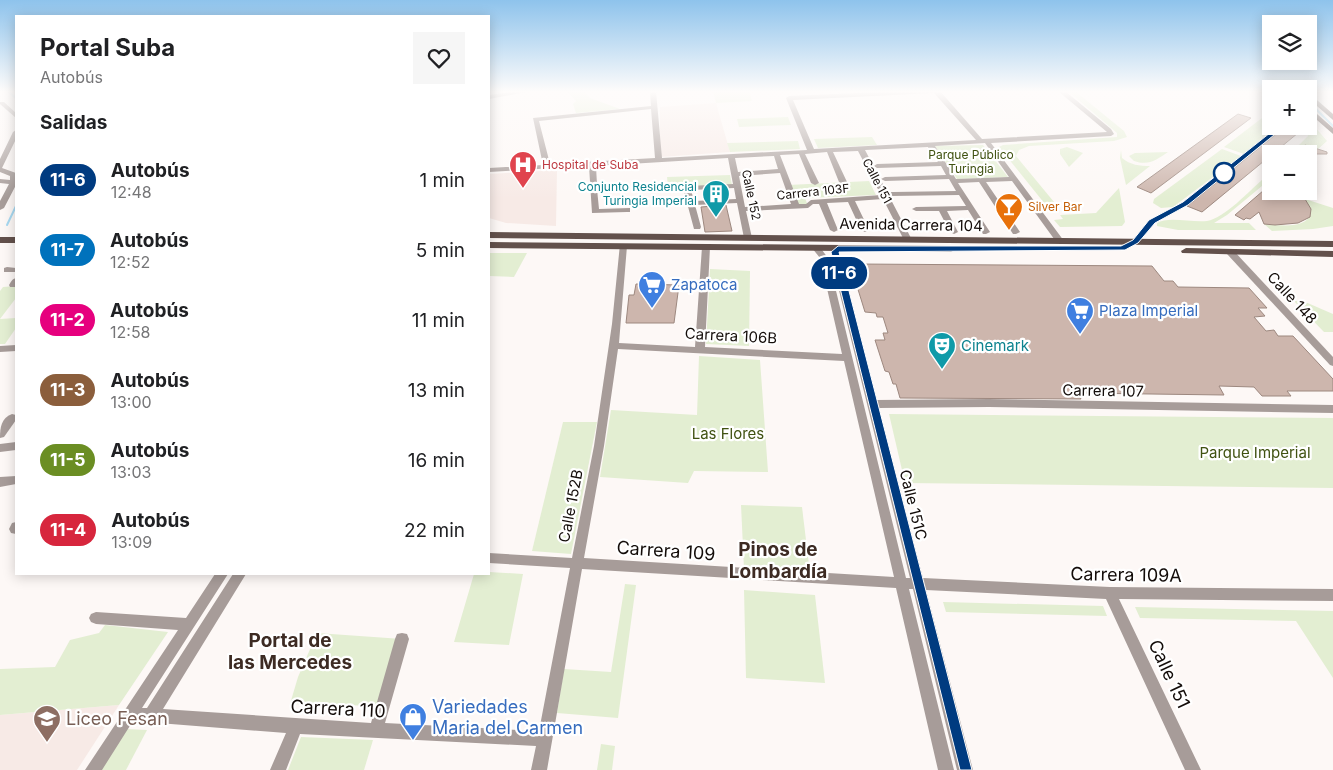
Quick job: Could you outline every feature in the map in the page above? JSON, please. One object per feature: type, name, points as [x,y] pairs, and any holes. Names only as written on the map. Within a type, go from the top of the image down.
[{"type":"main road","points":[[0,231],[15,231]]},
{"type":"main road","name":"Avenida Carrera 104","points":[[490,235],[1060,241],[1230,252],[1333,254]]},
{"type":"main road","points":[[0,240],[15,240]]},
{"type":"main road","name":"Avenida Carrera 104","points":[[490,245],[838,248],[1333,244]]},
{"type":"street","points":[[537,127],[547,167]]},
{"type":"street","points":[[657,127],[659,160]]},
{"type":"street","points":[[801,127],[811,152]]},
{"type":"street","points":[[970,127],[1015,179],[1060,241]]},
{"type":"street","points":[[490,170],[1111,134],[1105,127]]},
{"type":"street","points":[[0,208],[4,194],[14,182],[14,175],[0,168],[15,134]]},
{"type":"street","points":[[930,144],[986,232]]},
{"type":"street","name":"Calle 151","points":[[860,148],[890,196],[908,240]]},
{"type":"street","points":[[829,150],[843,182]]},
{"type":"street","points":[[802,152],[815,184]]},
{"type":"street","points":[[776,153],[796,207]]},
{"type":"street","name":"Calle 152","points":[[731,156],[748,238]]},
{"type":"street","points":[[592,164],[595,211],[627,210]]},
{"type":"street","points":[[877,166],[942,164]]},
{"type":"street","points":[[734,174],[783,171]]},
{"type":"street","points":[[885,180],[1015,179]]},
{"type":"street","points":[[981,180],[1016,232]]},
{"type":"street","points":[[0,182],[14,182]]},
{"type":"street","points":[[696,227],[688,188],[737,186]]},
{"type":"street","points":[[594,187],[607,187]]},
{"type":"street","name":"Carrera 103F","points":[[690,203],[796,207],[808,206],[811,202],[822,201],[962,193]]},
{"type":"street","points":[[850,199],[864,230]]},
{"type":"street","points":[[822,201],[834,230]]},
{"type":"street","points":[[916,209],[971,208]]},
{"type":"street","points":[[942,209],[954,232]]},
{"type":"street","name":"Calle 152B","points":[[539,770],[599,446],[614,346],[623,246]]},
{"type":"street","points":[[700,349],[706,247]]},
{"type":"street","name":"Calle 151C","points":[[816,248],[824,258],[946,770]]},
{"type":"street","name":"Calle 151C","points":[[838,248],[835,252],[835,258],[965,770]]},
{"type":"street","name":"Calle 148","points":[[1230,252],[1333,363]]},
{"type":"street","points":[[7,270],[15,270]]},
{"type":"street","name":"Carrera 106B","points":[[614,346],[848,358]]},
{"type":"street","points":[[0,349],[15,348]]},
{"type":"street","name":"Carrera 107","points":[[872,404],[989,403],[1333,409]]},
{"type":"street","points":[[0,419],[14,417]]},
{"type":"street","points":[[0,434],[14,417]]},
{"type":"street","points":[[0,448],[15,446]]},
{"type":"street","points":[[0,482],[15,480]]},
{"type":"street","name":"Carrera 109","points":[[490,558],[918,584]]},
{"type":"street","points":[[93,770],[221,575]]},
{"type":"street","points":[[150,716],[239,575]]},
{"type":"street","name":"Carrera 109A","points":[[918,584],[1110,593],[1333,595]]},
{"type":"street","name":"Calle 151","points":[[1110,593],[1193,770]]},
{"type":"street","points":[[96,618],[188,624]]},
{"type":"street","points":[[376,730],[402,639]]},
{"type":"street","name":"Carrera 110","points":[[130,714],[296,726],[545,739]]},
{"type":"street","points":[[278,770],[296,726]]},
{"type":"shaded area","points":[[660,127],[723,127],[730,152],[660,157]]},
{"type":"shaded area","name":"Hospital de Suba","points":[[557,170],[556,226],[506,223],[490,218],[490,174]]},
{"type":"shaded area","name":"Liceo Fesan","points":[[119,705],[77,770],[0,770],[0,715]]},
{"type":"green space","points":[[1110,127],[1119,127],[1127,137],[1114,141],[1029,146],[1019,150],[1016,156],[1054,202],[1053,207],[1049,209],[999,147],[1003,145],[1117,137],[1117,133]]},
{"type":"green space","points":[[1250,127],[1262,127],[1262,135],[1266,135],[1244,154],[1224,147]]},
{"type":"green space","points":[[1317,129],[1327,141],[1318,149],[1317,145],[1299,145],[1308,135],[1317,135]]},
{"type":"green space","points":[[872,137],[877,145],[818,148],[814,139]]},
{"type":"green space","points":[[798,141],[800,149],[730,152],[727,143]]},
{"type":"green space","name":"Parque Público Turingia","points":[[983,145],[1008,177],[957,179],[935,146]]},
{"type":"green space","points":[[1067,147],[1083,153],[1069,167],[1060,154],[1060,149]]},
{"type":"green space","points":[[1222,149],[1241,156],[1173,207],[1161,208],[1153,203],[1154,199]]},
{"type":"green space","points":[[1121,150],[1122,158],[1128,162],[1150,166],[1126,185],[1120,158]]},
{"type":"green space","points":[[1168,152],[1156,160],[1144,163],[1134,161],[1129,156],[1135,153]]},
{"type":"green space","points":[[730,175],[732,185],[668,187],[667,177]]},
{"type":"green space","points":[[1262,180],[1262,186],[1227,215],[1214,223],[1249,223],[1256,230],[1178,230],[1157,226],[1157,223],[1167,220],[1207,221],[1214,219],[1229,210]]},
{"type":"green space","points":[[869,181],[876,195],[805,198],[808,206],[796,207],[788,185]]},
{"type":"green space","points":[[1119,188],[1125,222],[1122,226],[1060,227],[1054,220],[1063,219],[1060,215],[1096,213]]},
{"type":"green space","points":[[1305,200],[1333,208],[1333,226],[1272,231],[1264,224],[1298,224],[1304,222],[1311,213]]},
{"type":"green space","points":[[490,253],[527,253],[514,277],[490,276]]},
{"type":"green space","points":[[710,269],[750,271],[749,346],[706,344]]},
{"type":"green space","points":[[15,286],[15,299],[0,319],[0,291],[3,287]]},
{"type":"green space","points":[[1294,301],[1303,301],[1333,314],[1333,332],[1324,332]]},
{"type":"green space","points":[[15,318],[15,329],[5,344],[0,344],[0,319]]},
{"type":"green space","name":"Las Flores","points":[[699,356],[760,360],[768,472],[694,471],[688,483],[600,477],[611,410],[697,415]]},
{"type":"green space","name":"Parque Imperial","points":[[889,414],[1333,418],[1333,488],[905,483]]},
{"type":"green space","points":[[563,422],[597,422],[571,554],[532,551]]},
{"type":"green space","points":[[741,505],[802,507],[810,573],[744,569]]},
{"type":"green space","points":[[490,572],[523,574],[509,645],[454,642],[474,575],[490,575]]},
{"type":"green space","points":[[625,584],[636,585],[618,718],[557,713],[564,669],[611,672]]},
{"type":"green space","points":[[744,590],[815,595],[825,683],[746,678]]},
{"type":"green space","points":[[943,602],[1103,606],[1107,616],[946,612]]},
{"type":"green space","points":[[1135,607],[1333,611],[1333,678],[1296,621],[1140,618]]},
{"type":"green space","points":[[105,625],[168,632],[119,705],[0,715],[0,669],[55,667],[70,640],[99,633]]},
{"type":"green space","points":[[317,633],[402,639],[383,706],[290,704],[298,677]]},
{"type":"green space","points":[[126,729],[147,730],[126,770],[100,770]]},
{"type":"green space","points":[[301,737],[373,740],[364,770],[288,770]]},
{"type":"green space","points":[[601,744],[615,746],[612,770],[597,770]]},
{"type":"building","points":[[1220,127],[1239,127],[1151,193],[1137,187]]},
{"type":"building","points":[[1275,135],[1296,135],[1283,145],[1263,145]]},
{"type":"building","points":[[1262,146],[1262,163],[1202,212],[1187,206]]},
{"type":"building","points":[[1317,149],[1327,152],[1327,154],[1317,154]]},
{"type":"building","points":[[1262,192],[1262,200],[1306,200],[1311,209],[1310,217],[1298,223],[1275,225],[1264,224],[1259,212],[1250,219],[1246,218],[1244,220],[1235,215]]},
{"type":"building","name":"Conjunto Residencial Turingia Imperial","points":[[726,205],[732,231],[705,232],[701,207]]},
{"type":"building","name":"Plaza Imperial","points":[[858,264],[1152,266],[1164,281],[1173,281],[1178,287],[1249,288],[1267,308],[1258,308],[1265,316],[1254,317],[1266,331],[1274,330],[1278,336],[1293,336],[1333,379],[1333,391],[1287,391],[1291,396],[1262,396],[1254,387],[1219,386],[1224,395],[1078,393],[1081,399],[900,398],[896,384],[893,384],[889,372],[885,371],[875,340],[885,340],[883,333],[888,333],[883,317],[877,317],[876,313],[865,312],[852,270],[860,270]]},
{"type":"building","name":"Zapatoca","points":[[636,284],[679,285],[674,323],[626,323],[629,295],[634,295]]},
{"type":"waterway","points":[[7,225],[15,208]]},
{"type":"bus line","name":"11-6","points":[[965,770],[835,252],[838,248],[1115,250],[1136,242],[1147,226],[1157,218],[1186,204],[1271,135]]},
{"type":"place","name":"Hospital de Suba","points":[[523,189]]},
{"type":"place","name":"Conjunto Residencial Turingia Imperial","points":[[716,218]]},
{"type":"place","name":"Silver Bar","points":[[1009,231]]},
{"type":"place","name":"Zapatoca","points":[[652,309]]},
{"type":"place","name":"Plaza Imperial","points":[[1080,335]]},
{"type":"place","name":"Cinemark","points":[[942,370]]},
{"type":"place","name":"Variedades Maria del Carmen","points":[[413,741]]},
{"type":"place","name":"Liceo Fesan","points":[[47,743]]},
{"type":"district","name":"Pinos de Lombardía","points":[[778,560]]},
{"type":"district","name":"Portal de las Mercedes","points":[[290,651]]}]
